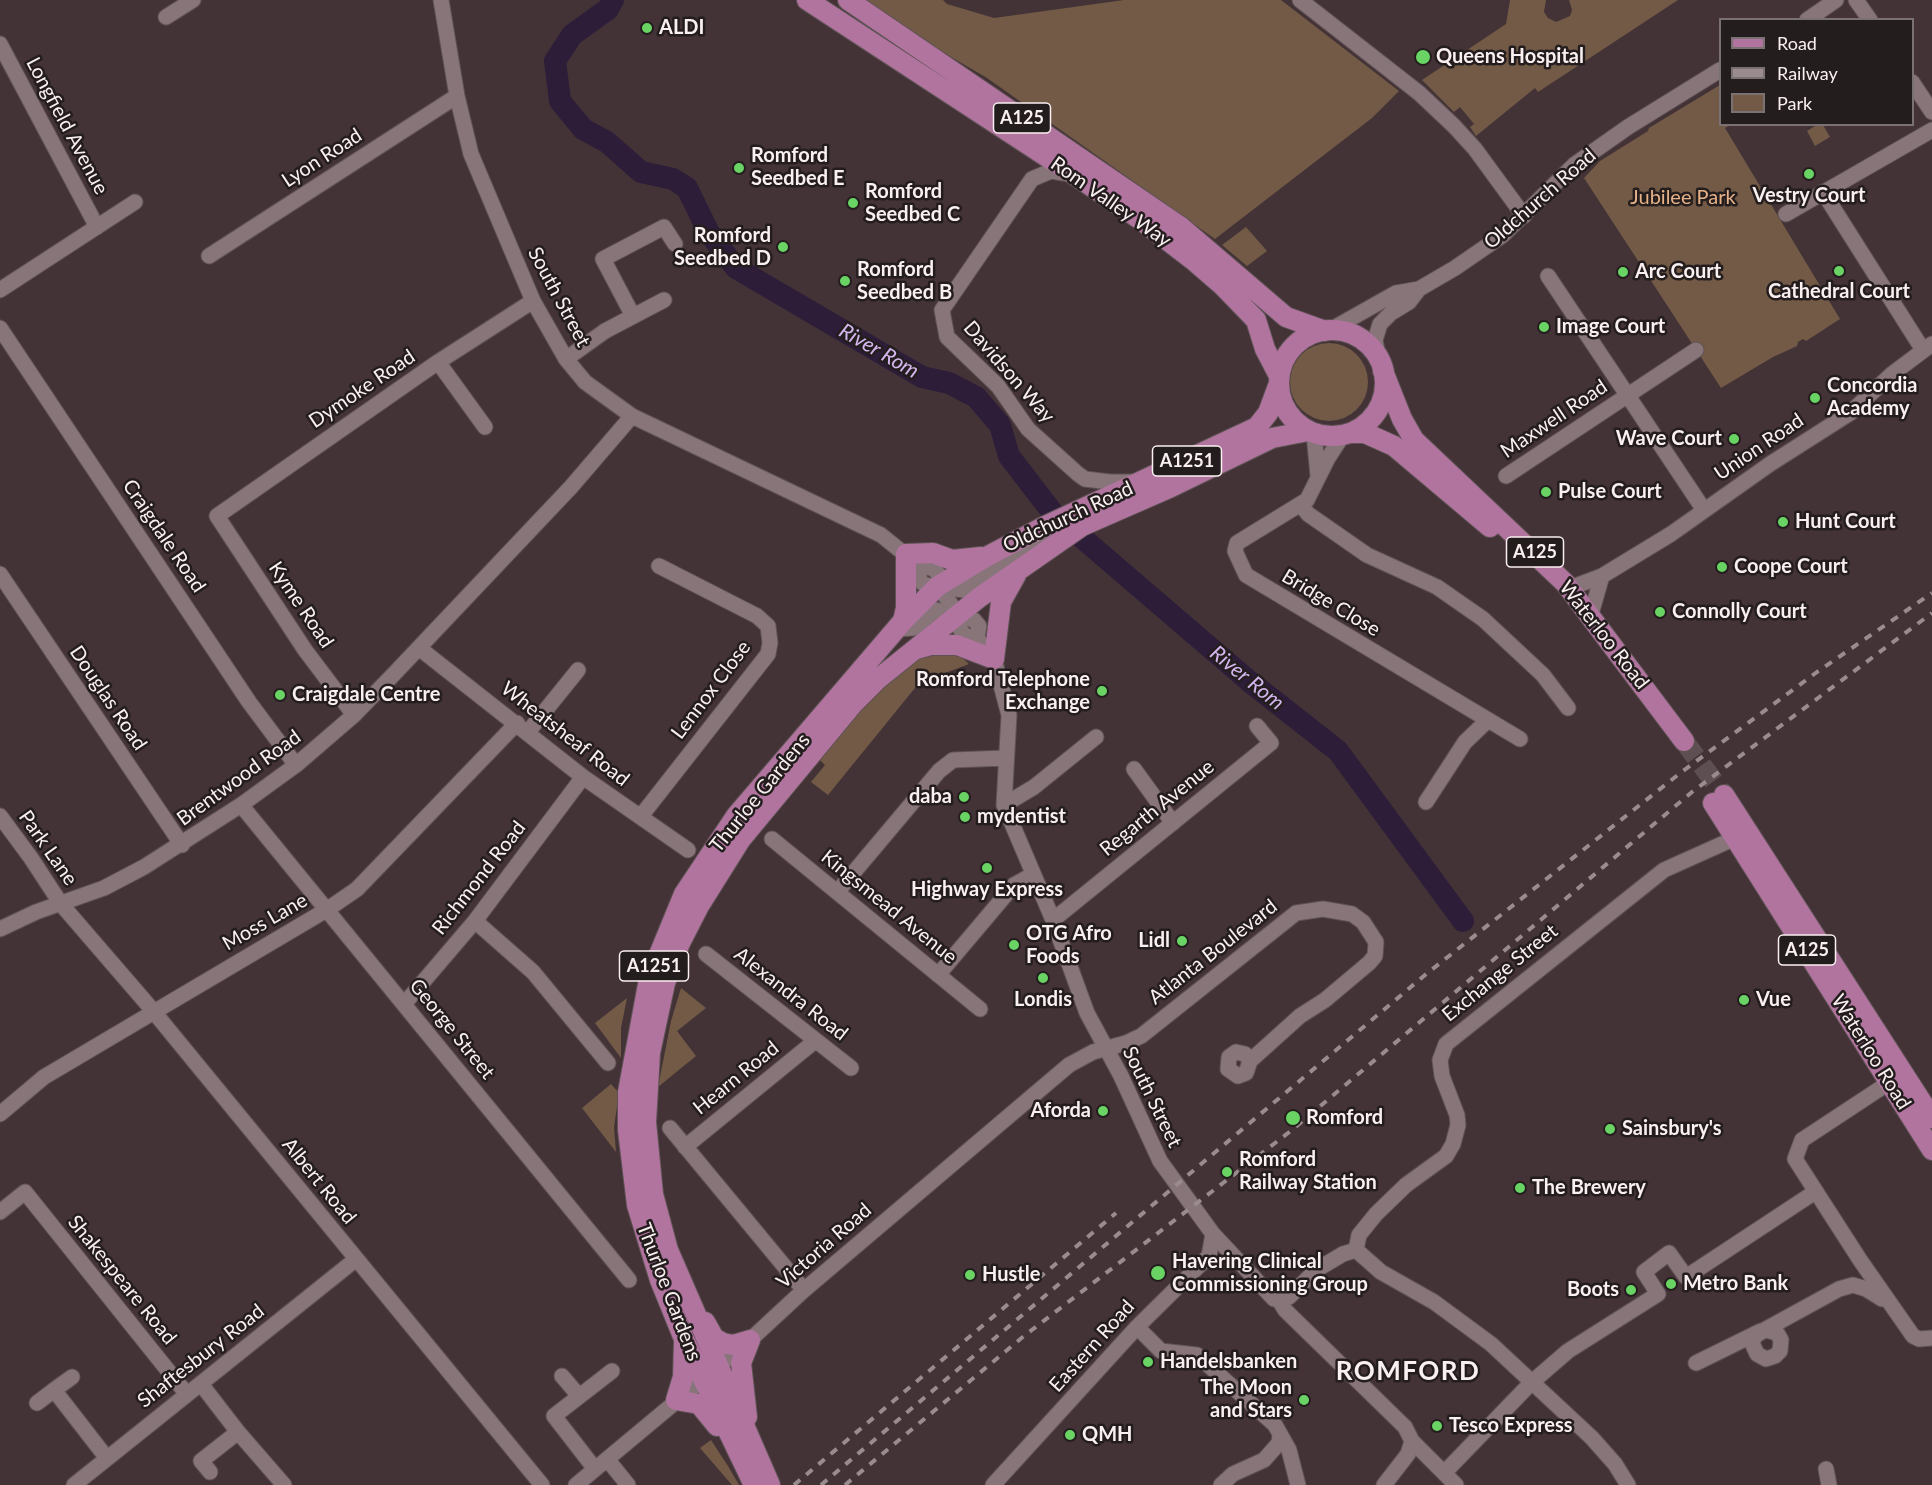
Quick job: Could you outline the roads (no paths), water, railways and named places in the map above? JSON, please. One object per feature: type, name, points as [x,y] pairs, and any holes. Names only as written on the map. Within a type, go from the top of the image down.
[{"type":"main road","name":"Rom Valley Way","points":[[848,0],[1181,227],[1286,317],[1328,330]]},
{"type":"main road","name":"Rom Valley Way","points":[[817,2],[1141,220],[1223,286],[1256,320],[1278,380]]},
{"type":"main road","points":[[1328,330],[1346,331],[1363,339],[1381,366],[1383,396],[1376,413],[1368,423],[1347,434],[1334,437],[1311,432],[1293,421],[1283,406],[1278,380],[1288,352],[1302,340],[1328,330]]},
{"type":"main road","name":"Waterloo Road","points":[[1347,434],[1365,433],[1394,446],[1534,566],[1592,632],[1679,745],[1591,614],[1570,588],[1543,559],[1414,440],[1402,419],[1381,366]]},
{"type":"main road","name":"Oldchurch Road","points":[[938,586],[986,556],[1058,530],[1143,482],[1257,427],[1268,413],[1278,380]]},
{"type":"main road","name":"Oldchurch Road","points":[[1078,519],[1169,488],[1272,438],[1311,432]]},
{"type":"main road","name":"Oldchurch Road","points":[[958,614],[1057,545],[1058,530]]},
{"type":"main road","name":"A1251","points":[[912,559],[933,553],[952,560],[986,556]]},
{"type":"main road","points":[[900,625],[906,608],[912,559]]},
{"type":"main road","name":"A1251","points":[[994,658],[1001,602],[1019,570]]},
{"type":"main road","name":"Thurloe Gardens","points":[[710,1372],[684,1339],[660,1280],[637,1205],[628,1130],[628,1092],[649,979],[684,894],[736,816],[900,625],[938,586]]},
{"type":"main road","name":"Thurloe Gardens","points":[[710,1372],[687,1295],[668,1250],[653,1194],[646,1122],[650,1053],[665,983],[680,942],[699,906],[741,839],[852,705],[878,679],[958,614]]},
{"type":"main road","points":[[914,649],[931,645],[957,645],[994,658]]},
{"type":"main road","name":"Waterloo Road","points":[[1718,799],[1932,1119]]},
{"type":"main road","name":"Waterloo Road","points":[[1742,835],[1932,1150]]},
{"type":"main road","name":"A1251","points":[[687,1295],[714,1338],[733,1345],[750,1340]]},
{"type":"main road","name":"A1251","points":[[684,1339],[683,1377],[676,1400],[686,1399],[704,1408],[751,1478]]},
{"type":"main road","name":"A1251","points":[[750,1340],[741,1357],[741,1375],[755,1452]]},
{"type":"main road","name":"A1251","points":[[710,1372],[755,1452],[770,1485]]},
{"type":"main road","name":"A1251","points":[[710,1372],[751,1478]]},
{"type":"street","points":[[166,17],[193,0]]},
{"type":"street","name":"South Street","points":[[441,0],[457,96],[471,154],[533,301],[566,359],[585,382],[632,416],[880,535],[912,559],[934,569],[939,575],[938,586],[958,614],[960,630],[965,636],[977,639],[994,658],[1009,715],[1004,806],[1053,920],[1087,1013],[1121,1076],[1160,1161],[1213,1234],[1274,1299],[1279,1300],[1285,1311],[1405,1426],[1412,1441],[1456,1485]]},
{"type":"street","points":[[1300,0],[1425,99],[1475,149],[1524,216]]},
{"type":"street","points":[[1810,18],[1836,0]]},
{"type":"street","points":[[1856,0],[1869,18]]},
{"type":"street","name":"Longfield Avenue","points":[[0,45],[97,227]]},
{"type":"street","name":"Oldchurch Road","points":[[1381,366],[1375,340],[1380,324],[1391,313],[1409,302],[1419,289],[1490,244],[1524,216],[1574,165],[1637,121],[1719,71]]},
{"type":"street","points":[[1914,85],[1932,112]]},
{"type":"street","name":"Lyon Road","points":[[209,256],[457,96]]},
{"type":"street","points":[[1786,214],[1932,130]]},
{"type":"street","name":"Davidson Way","points":[[1073,174],[1051,171],[1032,179],[942,310],[946,337],[998,386],[1028,429],[1078,474],[1085,479],[1110,483],[1143,482]]},
{"type":"street","points":[[1823,192],[1928,347]]},
{"type":"street","points":[[0,290],[135,202]]},
{"type":"street","points":[[633,316],[603,259],[664,227],[675,244]]},
{"type":"street","name":"Maxwell Road","points":[[1548,276],[1704,510]]},
{"type":"street","name":"Oldchurch Road","points":[[1328,330],[1396,293],[1419,289]]},
{"type":"street","points":[[566,359],[605,331],[664,300]]},
{"type":"street","name":"Dymoke Road","points":[[217,516],[438,362],[533,301]]},
{"type":"street","name":"Craigdale Road","points":[[0,328],[249,702],[296,765]]},
{"type":"street","name":"Union Road","points":[[1570,588],[1602,576],[1671,534],[1851,413],[1892,374],[1928,347]]},
{"type":"street","name":"Maxwell Road","points":[[1506,476],[1696,350]]},
{"type":"street","points":[[438,362],[485,427]]},
{"type":"street","name":"Brentwood Road","points":[[0,928],[118,881],[182,845],[296,765],[354,715],[419,648],[571,487],[632,416]]},
{"type":"street","points":[[1311,432],[1318,476]]},
{"type":"street","name":"Bridge Close","points":[[1347,434],[1318,476],[1307,500],[1237,543],[1235,551],[1246,575],[1520,739]]},
{"type":"street","points":[[1301,505],[1308,514],[1367,555],[1437,587],[1483,619],[1521,653],[1568,708]]},
{"type":"street","name":"Kyme Road","points":[[217,516],[305,650],[354,715]]},
{"type":"street","points":[[938,586],[964,590],[1058,530]]},
{"type":"street","name":"Lennox Close","points":[[641,816],[768,654],[770,643],[768,626],[757,616],[659,566]]},
{"type":"street","name":"Douglas Road","points":[[0,574],[182,845]]},
{"type":"street","points":[[1591,614],[1602,576]]},
{"type":"street","points":[[900,625],[914,628],[936,610],[958,614]]},
{"type":"street","name":"Wheatsheaf Road","points":[[419,648],[583,777],[688,850]]},
{"type":"street","name":"Moss Lane","points":[[0,1114],[44,1077],[152,1011],[328,909],[357,889],[578,670]]},
{"type":"street","points":[[1426,802],[1465,742],[1488,720]]},
{"type":"street","name":"Regarth Avenue","points":[[1053,920],[1271,743],[1257,726]]},
{"type":"street","points":[[1004,806],[1034,787],[1096,737]]},
{"type":"street","points":[[838,891],[939,771],[953,760],[1005,758]]},
{"type":"street","points":[[1134,769],[1173,823]]},
{"type":"street","name":"Richmond Road","points":[[405,1003],[475,921],[583,777]]},
{"type":"street","name":"George Street","points":[[241,805],[631,1274]]},
{"type":"street","name":"Park Lane","points":[[0,816],[61,904]]},
{"type":"street","name":"Exchange Street","points":[[1356,1250],[1359,1235],[1376,1214],[1406,1185],[1446,1156],[1453,1144],[1458,1125],[1457,1115],[1440,1060],[1446,1044],[1657,874],[1742,835]]},
{"type":"street","name":"Kingsmead Avenue","points":[[772,839],[980,1009]]},
{"type":"street","points":[[938,975],[1014,885],[1032,875]]},
{"type":"street","name":"Albert Road","points":[[61,904],[152,1011],[542,1485]]},
{"type":"street","name":"Atlanta Boulevard","points":[[1106,1049],[1141,1036],[1296,913],[1317,909],[1352,914],[1363,922],[1376,942],[1375,956],[1324,1000],[1300,1016],[1250,1061]]},
{"type":"street","points":[[475,921],[532,972],[608,1063]]},
{"type":"street","name":"Alexandra Road","points":[[706,954],[851,1068]]},
{"type":"street","name":"Hearn Road","points":[[685,1147],[815,1041]]},
{"type":"street","name":"Victoria Road","points":[[576,1485],[750,1340],[804,1290],[1069,1065],[1106,1049]]},
{"type":"street","points":[[1890,1082],[1802,1140],[1795,1159],[1889,1304],[1913,1336],[1919,1339],[1932,1338]]},
{"type":"street","points":[[670,1128],[804,1290]]},
{"type":"street","name":"Shakespeare Road","points":[[0,1212],[25,1192],[186,1394]]},
{"type":"street","points":[[1444,1473],[1531,1383],[1568,1351],[1658,1294],[1644,1272],[1669,1253],[1686,1278],[1815,1192]]},
{"type":"street","name":"Eastern Road","points":[[993,1485],[1137,1327],[1209,1256],[1213,1234]]},
{"type":"street","points":[[1279,1300],[1288,1297],[1316,1270],[1343,1254],[1356,1250],[1381,1272],[1454,1315],[1491,1344],[1592,1438],[1615,1464],[1628,1485]]},
{"type":"street","name":"Shaftesbury Road","points":[[74,1485],[106,1457],[355,1260]]},
{"type":"street","points":[[1696,1363],[1761,1331],[1766,1330],[1777,1334],[1781,1340],[1780,1351],[1775,1356],[1766,1359],[1757,1354],[1752,1343],[1755,1336],[1761,1332],[1766,1329],[1839,1289],[1853,1285],[1866,1289],[1889,1304]]},
{"type":"street","points":[[1137,1327],[1161,1351],[1191,1353],[1203,1359],[1275,1425],[1289,1450],[1299,1485]]},
{"type":"street","points":[[612,1371],[554,1416],[601,1464],[628,1485]]},
{"type":"street","points":[[562,1376],[579,1396]]},
{"type":"street","points":[[37,1403],[72,1377]]},
{"type":"street","points":[[201,1384],[238,1432],[284,1485]]},
{"type":"street","points":[[54,1390],[106,1457]]},
{"type":"street","points":[[210,1472],[201,1461],[238,1432]]},
{"type":"street","points":[[1221,1485],[1233,1474],[1264,1460],[1277,1446],[1280,1434]]},
{"type":"street","points":[[1384,1485],[1408,1454],[1412,1441]]},
{"type":"street","points":[[1826,1468],[1829,1485]]},
{"type":"waterway","name":"River Rom","points":[[613,0],[608,9],[572,35],[555,61],[560,101],[583,129],[607,142],[641,172],[673,179],[687,188],[709,233],[736,268],[922,377],[949,383],[976,397],[1000,425],[1009,456],[1052,512],[1249,681],[1338,751],[1463,921]]},
{"type":"tunnel","points":[[1684,741],[1724,795]]},
{"type":"railway","points":[[821,1485],[1425,975],[1679,774],[1817,672],[1932,593]]},
{"type":"railway","points":[[845,1485],[1024,1336],[1292,1130],[1692,792],[1932,613]]},
{"type":"railway","points":[[794,1485],[1116,1213]]},
{"type":"place","name":"ALDI","points":[[647,28]]},
{"type":"place","name":"Queens Hospital","points":[[1423,57]]},
{"type":"place","name":"Romford Seedbed E","points":[[739,168]]},
{"type":"place","name":"Vestry Court","points":[[1809,174]]},
{"type":"place","name":"Romford Seedbed C","points":[[853,203]]},
{"type":"place","name":"Romford Seedbed D","points":[[783,247]]},
{"type":"place","name":"Cathedral Court","points":[[1839,271]]},
{"type":"place","name":"Arc Court","points":[[1623,272]]},
{"type":"place","name":"Romford Seedbed B","points":[[845,281]]},
{"type":"place","name":"Image Court","points":[[1544,327]]},
{"type":"place","name":"Concordia Academy","points":[[1815,398]]},
{"type":"place","name":"Wave Court","points":[[1734,439]]},
{"type":"place","name":"Pulse Court","points":[[1546,492]]},
{"type":"place","name":"Hunt Court","points":[[1783,522]]},
{"type":"place","name":"Coope Court","points":[[1722,567]]},
{"type":"place","name":"Connolly Court","points":[[1660,612]]},
{"type":"place","name":"Romford Telephone Exchange","points":[[1102,691]]},
{"type":"place","name":"Craigdale Centre","points":[[280,695]]},
{"type":"place","name":"daba","points":[[964,797]]},
{"type":"place","name":"mydentist","points":[[965,817]]},
{"type":"place","name":"Highway Express","points":[[987,868]]},
{"type":"place","name":"Lidl","points":[[1182,941]]},
{"type":"place","name":"OTG Afro Foods","points":[[1014,945]]},
{"type":"place","name":"Londis","points":[[1043,978]]},
{"type":"place","name":"Vue","points":[[1744,1000]]},
{"type":"place","name":"Aforda","points":[[1103,1111]]},
{"type":"place","name":"Romford","points":[[1293,1118]]},
{"type":"place","name":"Sainsbury's","points":[[1610,1129]]},
{"type":"place","name":"Romford Railway Station","points":[[1227,1172]]},
{"type":"place","name":"The Brewery","points":[[1520,1188]]},
{"type":"place","name":"Havering Clinical Commissioning Group","points":[[1158,1273]]},
{"type":"place","name":"Hustle","points":[[970,1275]]},
{"type":"place","name":"Metro Bank","points":[[1671,1284]]},
{"type":"place","name":"Boots","points":[[1631,1290]]},
{"type":"place","name":"Handelsbanken","points":[[1148,1362]]},
{"type":"place","name":"The Moon and Stars","points":[[1304,1400]]},
{"type":"place","name":"Tesco Express","points":[[1437,1426]]},
{"type":"place","name":"QMH","points":[[1070,1435]]},
{"type":"district","name":"ROMFORD","points":[[1408,1372]]},
{"type":"park label","name":"Jubilee Park","points":[[1683,198]]}]
